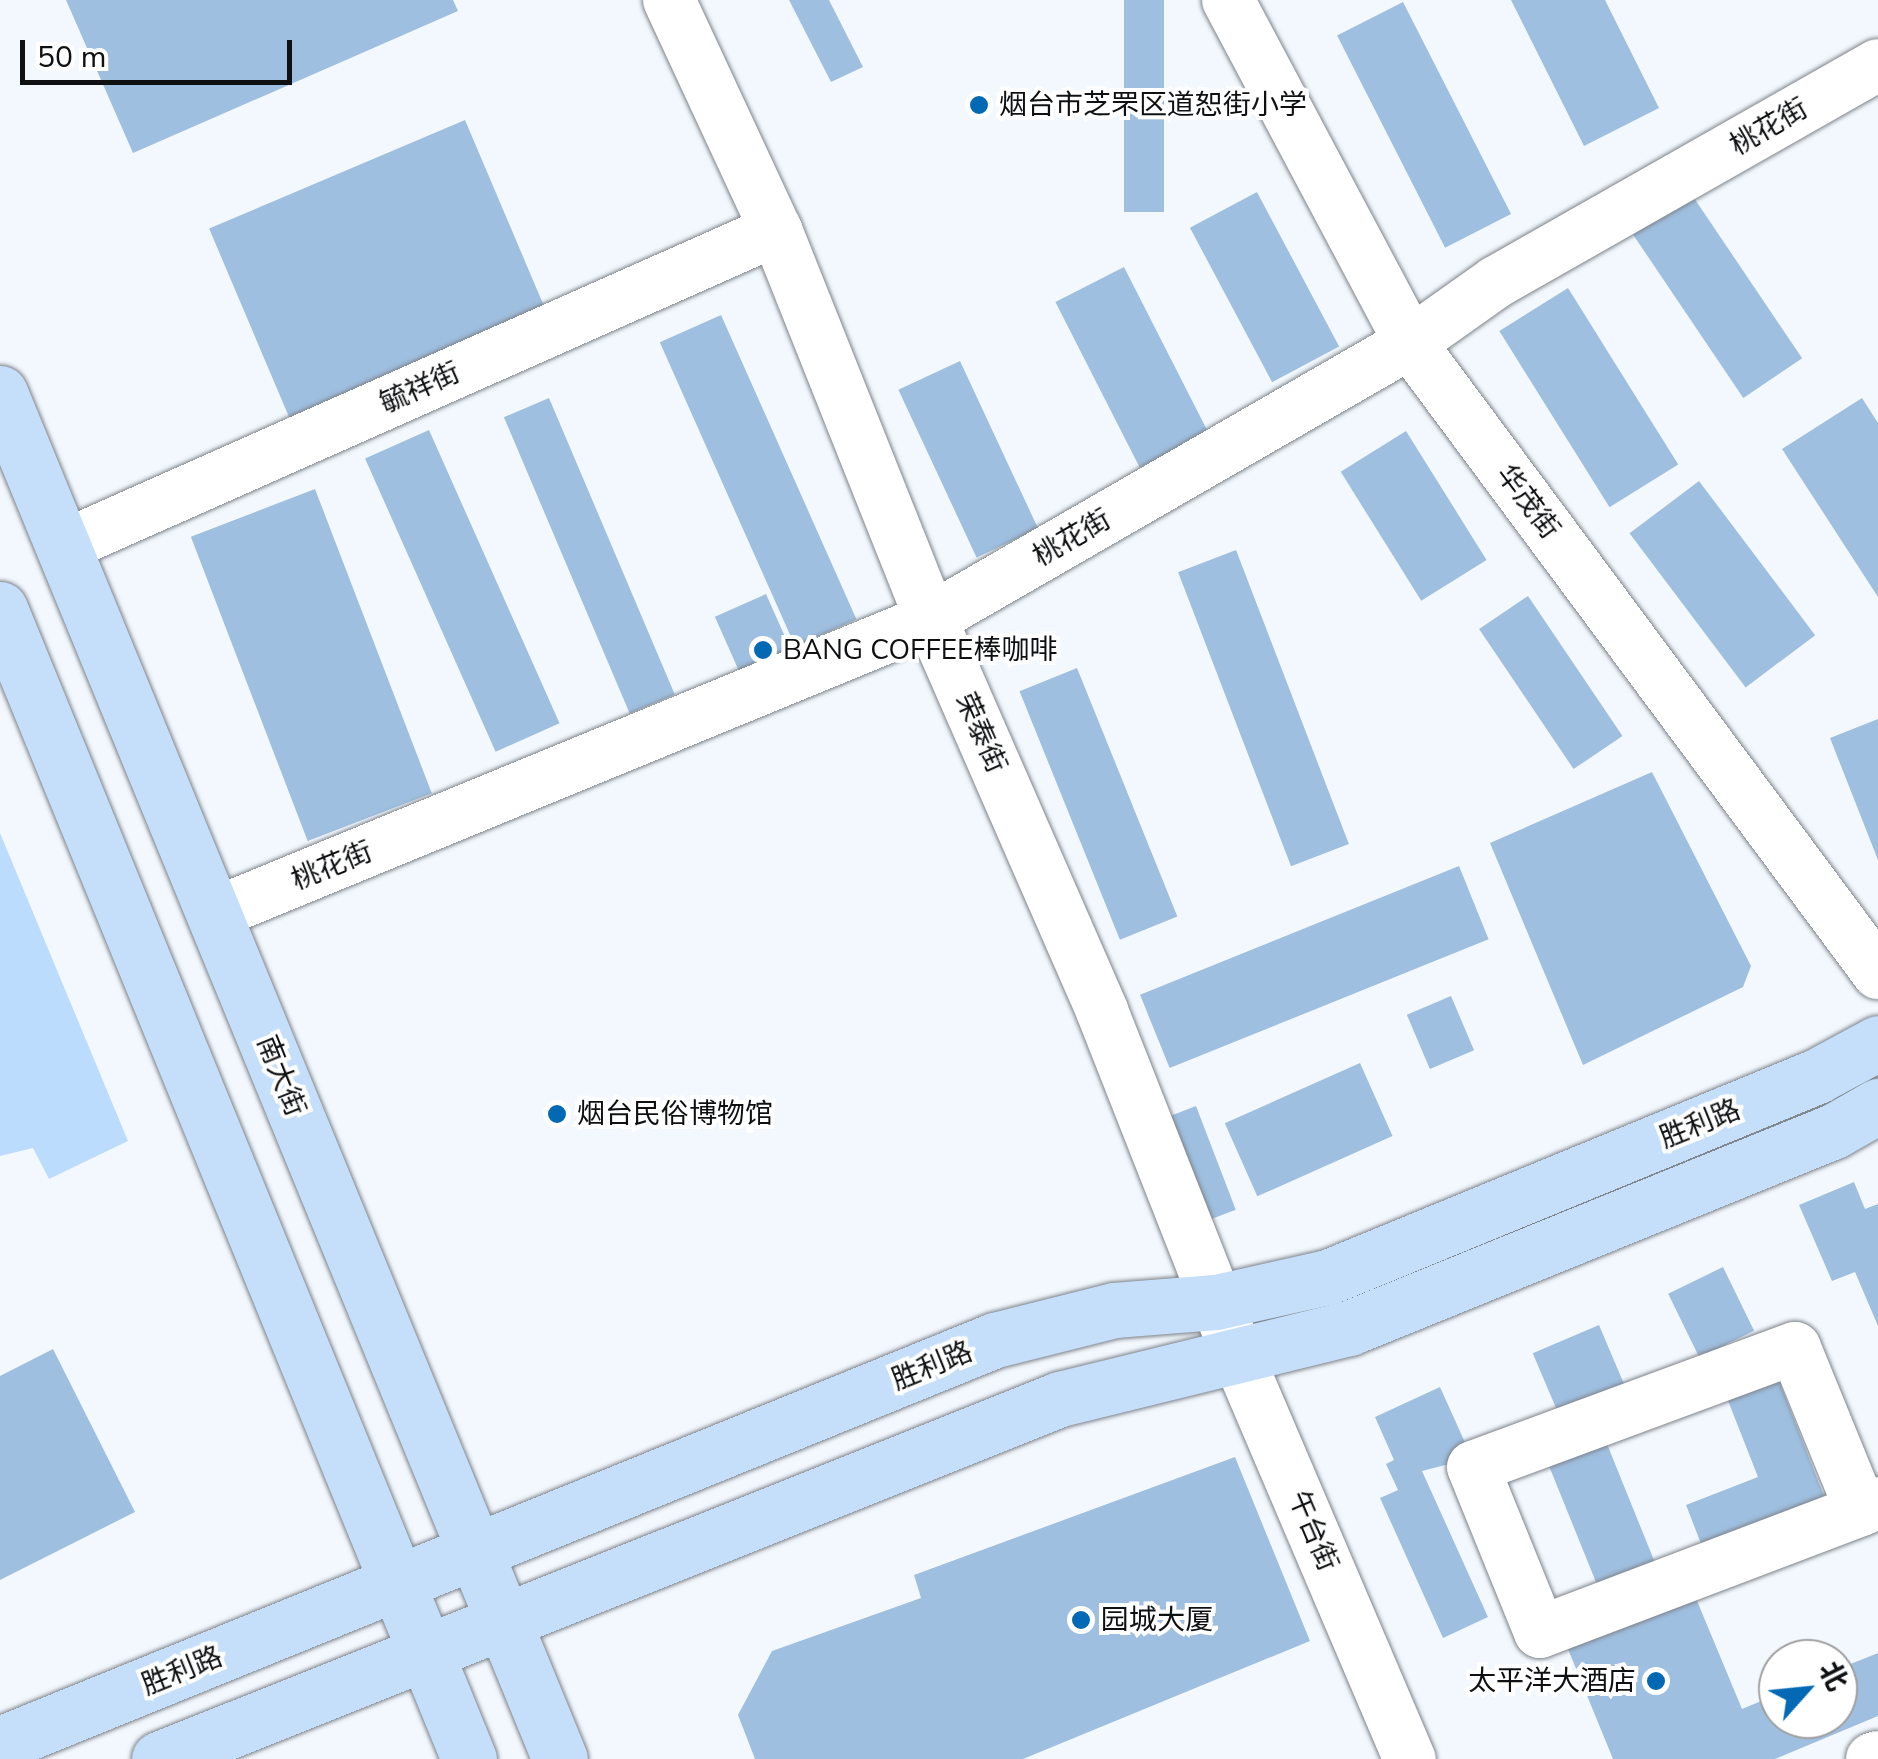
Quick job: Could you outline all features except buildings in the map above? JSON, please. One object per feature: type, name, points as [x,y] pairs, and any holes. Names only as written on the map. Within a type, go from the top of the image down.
[{"type":"main road","name":"南大街","points":[[0,393],[216,913],[498,1622],[560,1759]]},
{"type":"main road","points":[[0,609],[171,1017],[394,1585],[468,1759]]},
{"type":"main road","name":"胜利路","points":[[0,1744],[994,1340],[1114,1310],[1216,1302],[1328,1277],[1817,1076],[1878,1042]]},
{"type":"main road","name":"胜利路","points":[[158,1759],[1060,1399],[1236,1352],[1349,1328],[1834,1131],[1878,1106]]},
{"type":"street","name":"荣泰街","points":[[669,0],[776,230],[931,619],[1102,1011],[1216,1302]]},
{"type":"street","name":"华茂街","points":[[1228,0],[1410,343],[1878,973]]},
{"type":"street","name":"桃花街","points":[[216,913],[931,619],[1410,343],[1496,282],[1878,64]]},
{"type":"street","name":"毓祥街","points":[[64,546],[776,230]]},
{"type":"street","name":"午台街","points":[[1216,1302],[1410,1759]]},
{"type":"street","points":[[1795,1348],[1869,1506],[1540,1632],[1473,1467],[1795,1348]]},
{"type":"shaded area","points":[[0,833],[128,1141],[49,1179],[33,1148],[0,1156]]},
{"type":"place","name":"烟台市芝罘区道恕街小学","points":[[979,105]]},
{"type":"place","name":"BANG COFFEE棒咖啡","points":[[763,650]]},
{"type":"place","name":"烟台民俗博物馆","points":[[557,1114]]},
{"type":"place","name":"园城大厦","points":[[1081,1620]]},
{"type":"place","name":"太平洋大酒店","points":[[1656,1681]]}]
